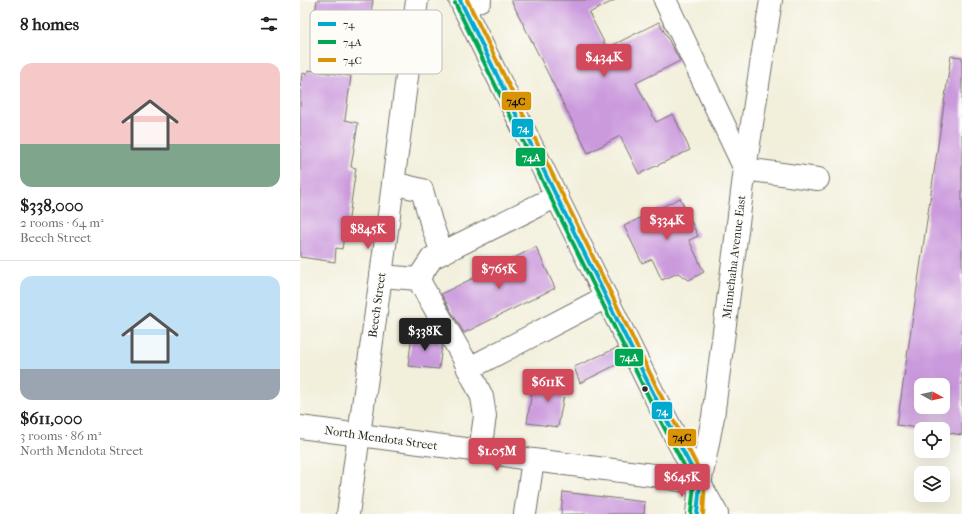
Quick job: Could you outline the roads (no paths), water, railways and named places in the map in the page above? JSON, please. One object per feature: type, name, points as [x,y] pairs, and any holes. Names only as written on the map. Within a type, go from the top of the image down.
[{"type":"street","name":"Beech Street","points":[[416,10],[417,0]]},
{"type":"street","points":[[665,0],[745,169],[818,179]]},
{"type":"street","name":"Minnehaha Avenue East","points":[[698,514],[700,484],[713,417],[745,169],[771,0]]},
{"type":"street","points":[[468,3],[557,196],[606,297],[660,407],[717,514]]},
{"type":"street","name":"Beech Street","points":[[348,514],[407,74]]},
{"type":"street","points":[[393,183],[422,190],[442,253]]},
{"type":"street","points":[[418,278],[432,258],[557,196]]},
{"type":"street","points":[[381,276],[418,278]]},
{"type":"street","points":[[418,278],[463,357],[482,397],[485,416],[480,452]]},
{"type":"street","points":[[468,369],[606,297]]},
{"type":"street","name":"North Mendota Street","points":[[300,427],[533,460],[653,475],[700,484]]},
{"type":"street","points":[[525,514],[533,460]]}]
